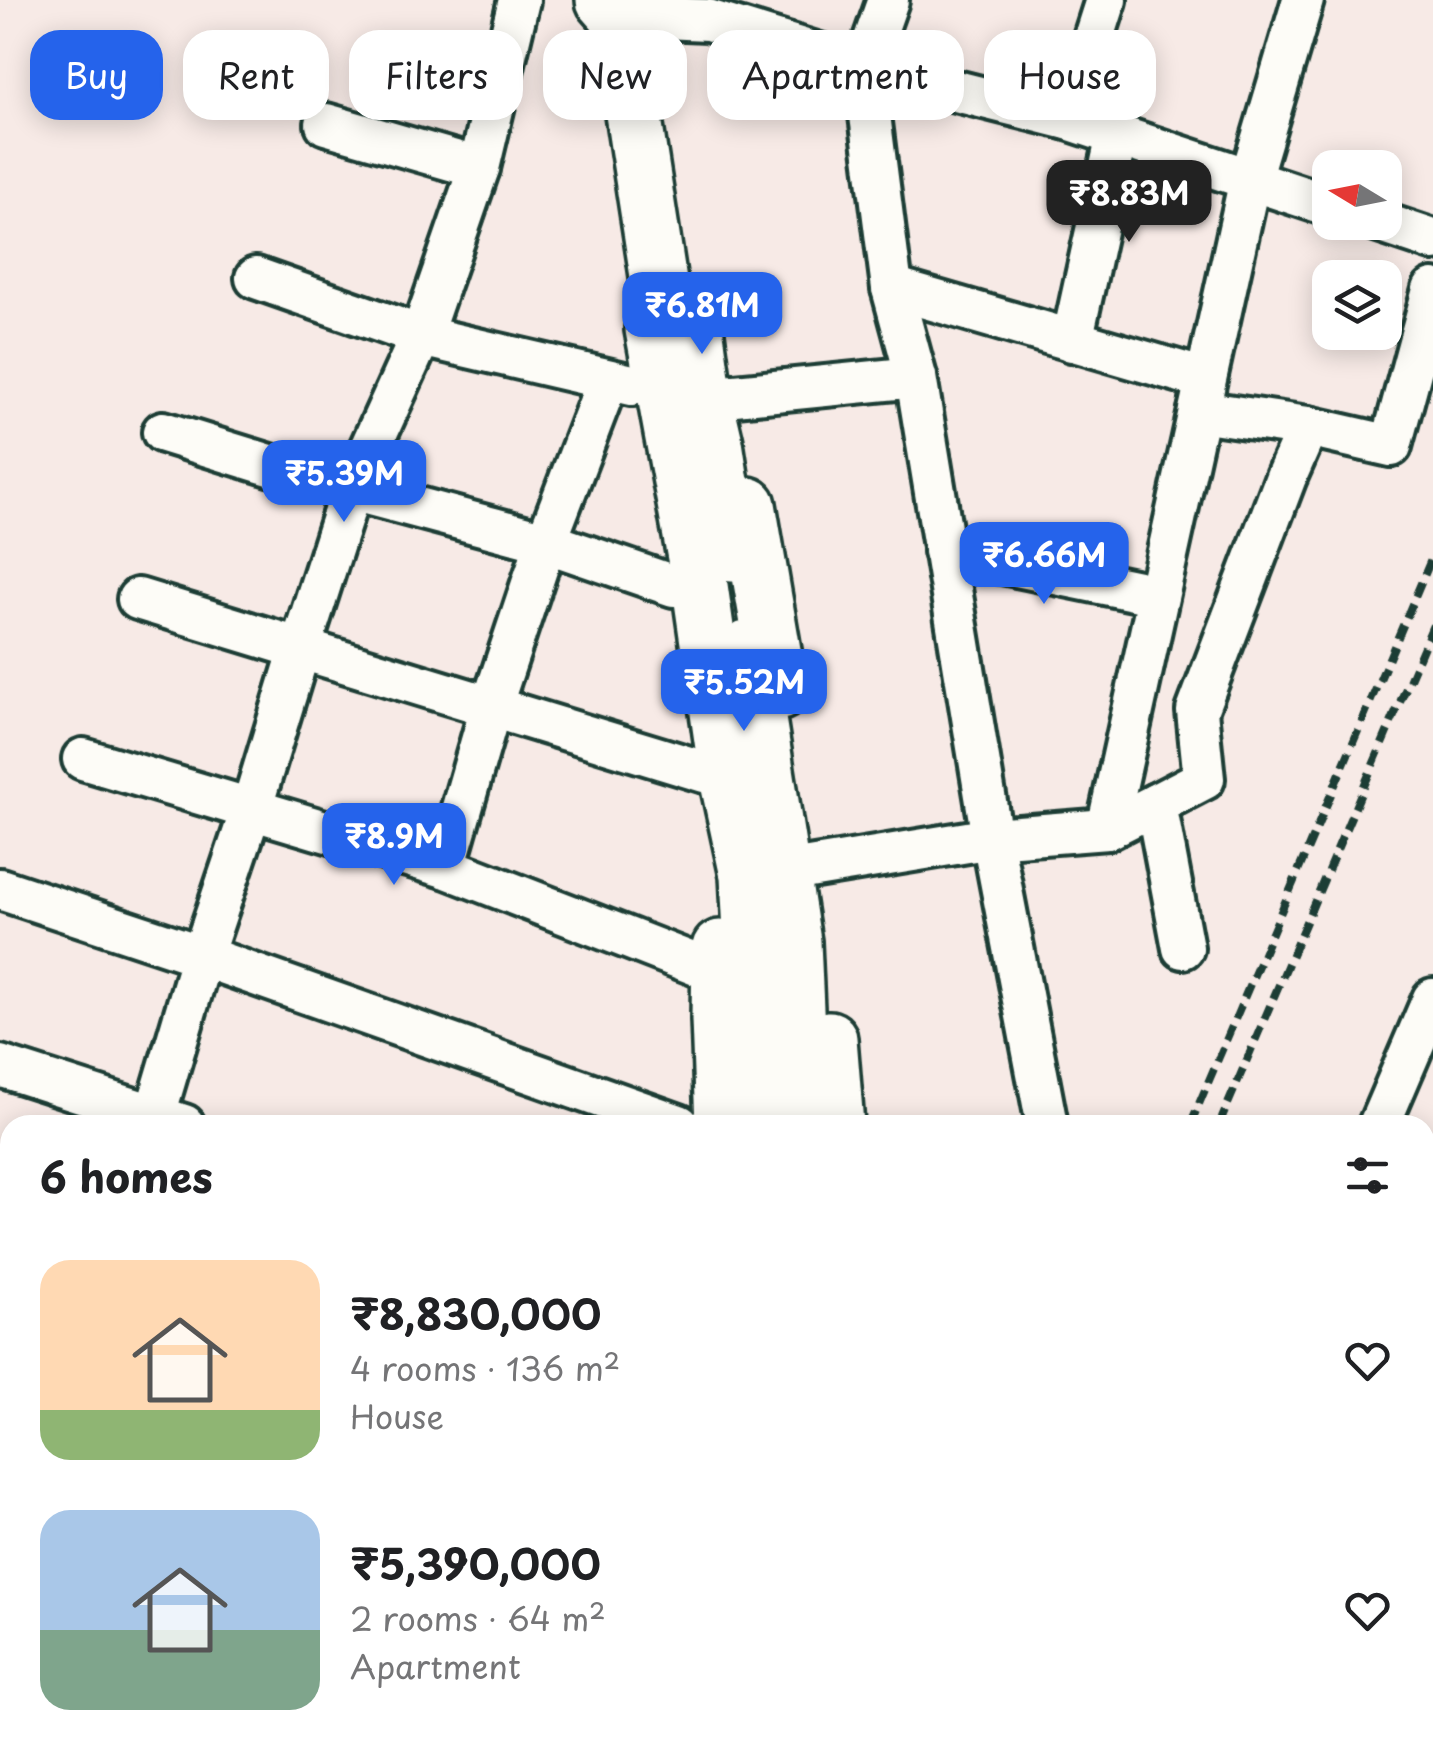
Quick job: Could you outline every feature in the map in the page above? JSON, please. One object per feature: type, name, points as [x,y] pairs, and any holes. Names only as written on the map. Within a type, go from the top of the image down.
[{"type":"street","points":[[166,1115],[202,956],[352,490],[421,336],[479,168],[519,0]]},
{"type":"street","points":[[877,30],[888,0]]},
{"type":"street","points":[[1096,30],[1106,0]]},
{"type":"street","points":[[1107,829],[1250,179],[1303,0]]},
{"type":"street","points":[[764,30],[711,10],[611,8],[670,317],[671,396],[728,782],[748,875],[767,1115]]},
{"type":"street","points":[[871,120],[892,288],[916,377],[992,838],[1044,1115]]},
{"type":"street","points":[[1071,120],[1312,200]]},
{"type":"street","points":[[326,124],[479,168]]},
{"type":"street","points":[[1072,340],[1117,136]]},
{"type":"street","points":[[1402,230],[1433,240]]},
{"type":"street","points":[[256,278],[421,336],[671,396],[916,377]]},
{"type":"street","points":[[892,288],[1072,340],[1202,395],[1308,427],[1391,446],[1433,290]]},
{"type":"street","points":[[445,867],[491,706],[546,542],[671,396]]},
{"type":"street","points":[[671,396],[653,461],[720,865],[723,1115]]},
{"type":"street","points":[[671,396],[742,465],[820,931],[835,1115]]},
{"type":"street","points":[[671,396],[715,443],[793,942],[802,1115]]},
{"type":"street","points":[[809,868],[992,838],[1107,829],[1204,779],[1197,710],[1308,427]]},
{"type":"street","points":[[163,432],[352,490],[546,542],[674,586]]},
{"type":"street","points":[[944,551],[1158,594]]},
{"type":"street","points":[[138,598],[705,772]]},
{"type":"street","points":[[83,759],[445,867],[720,974]]},
{"type":"street","points":[[1156,804],[1184,948]]},
{"type":"street","points":[[0,890],[202,956],[651,1115]]},
{"type":"street","points":[[1384,1115],[1429,1021]]},
{"type":"street","points":[[0,1066],[144,1115]]},
{"type":"railway","points":[[1194,1115],[1433,555]]},
{"type":"railway","points":[[1223,1115],[1433,625]]}]
